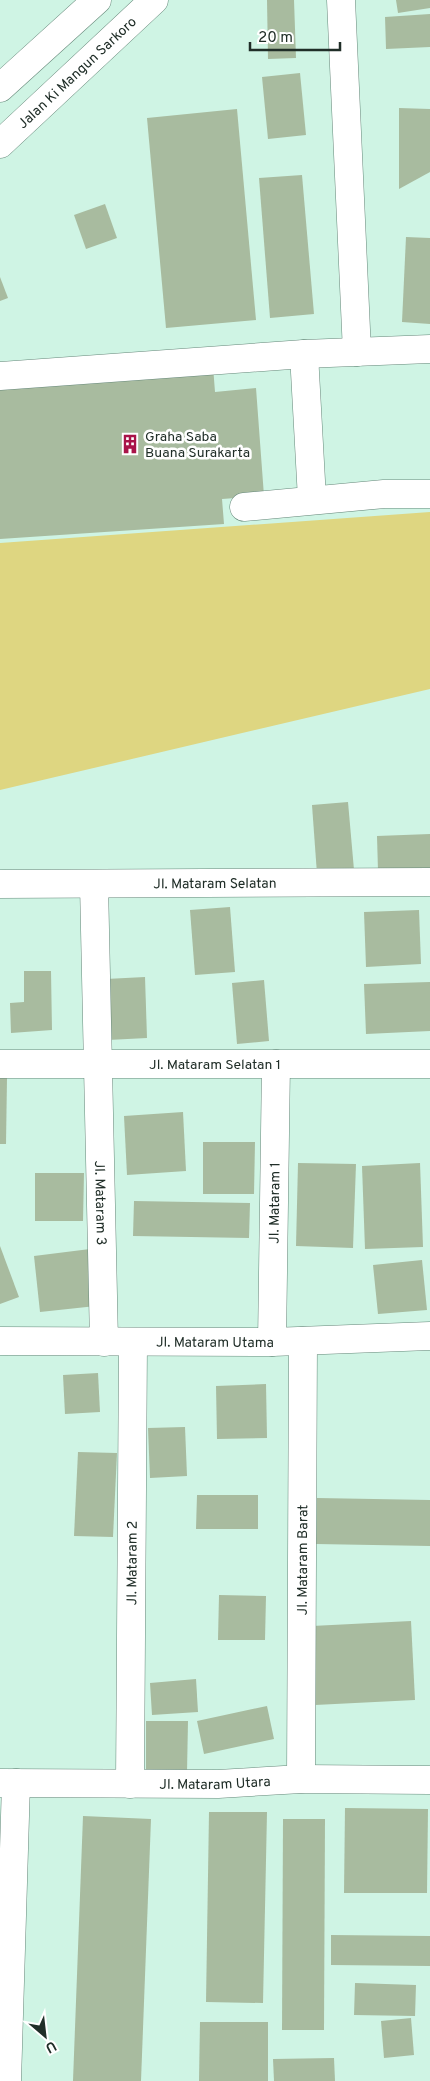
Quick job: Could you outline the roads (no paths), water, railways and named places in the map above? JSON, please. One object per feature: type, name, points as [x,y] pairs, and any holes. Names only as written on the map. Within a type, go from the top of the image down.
[{"type":"main road","points":[[0,88],[97,0]]},
{"type":"main road","name":"Jalan Ki Mangun Sarkoro","points":[[0,144],[154,0]]},
{"type":"main road","points":[[341,0],[366,352]]},
{"type":"main road","points":[[0,376],[304,354],[430,349]]},
{"type":"main road","points":[[304,354],[312,500]]},
{"type":"main road","points":[[244,507],[384,494],[430,494]]},
{"type":"main road","name":"Jl. Mataram Selatan","points":[[0,884],[430,882]]},
{"type":"main road","name":"Jl. Mataram 3","points":[[94,884],[104,1342]]},
{"type":"main road","name":"Jl. Mataram Selatan 1","points":[[0,1064],[430,1064]]},
{"type":"main road","name":"Jl. Mataram 1","points":[[272,1342],[276,1064]]},
{"type":"main road","name":"Jl. Mataram Utama","points":[[0,1341],[133,1343],[272,1342],[430,1336]]},
{"type":"main road","name":"Jl. Mataram Barat","points":[[302,1779],[303,1341]]},
{"type":"main road","name":"Jl. Mataram 2","points":[[130,1784],[133,1343]]},
{"type":"main road","name":"Jl. Mataram Utara","points":[[8,1783],[218,1784],[302,1779],[430,1780]]},
{"type":"main road","points":[[7,2081],[8,1783]]},
{"type":"place","name":"Graha Saba Buana Surakarta","points":[[130,444]]}]
